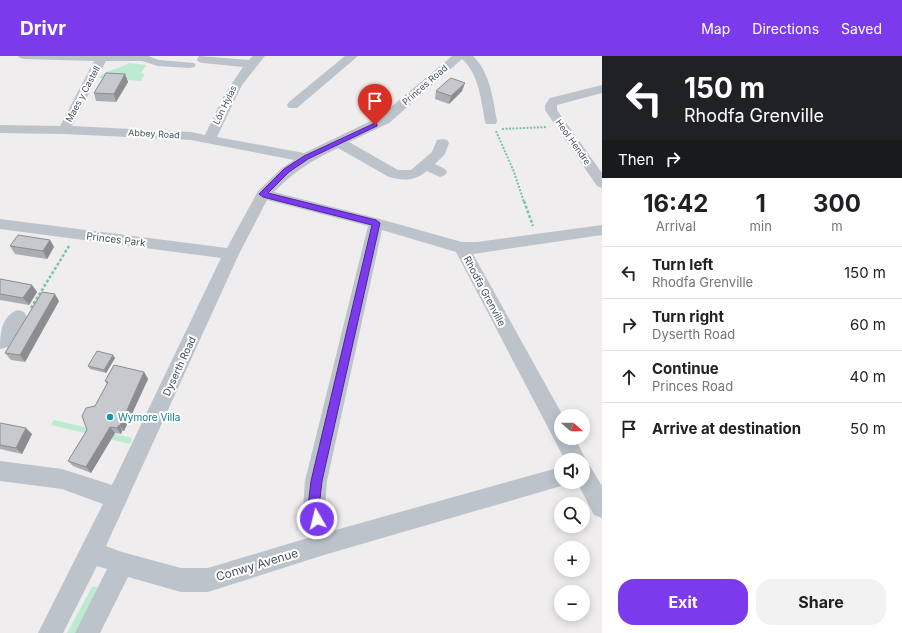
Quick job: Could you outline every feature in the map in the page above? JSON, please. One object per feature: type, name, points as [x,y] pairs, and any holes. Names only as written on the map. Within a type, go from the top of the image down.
[{"type":"street","name":"Maes y Castell","points":[[24,56],[145,58],[165,64],[190,65]]},
{"type":"street","points":[[205,56],[203,60],[255,60]]},
{"type":"street","points":[[293,105],[352,56]]},
{"type":"street","name":"Princes Road","points":[[306,158],[384,120],[459,56]]},
{"type":"street","points":[[466,56],[470,59],[482,82],[493,125]]},
{"type":"street","name":"Maes y Castell","points":[[64,130],[102,58]]},
{"type":"street","name":"Lôn Hylas","points":[[210,138],[229,94],[244,71],[255,60]]},
{"type":"street","name":"Heol Hendre","points":[[602,89],[554,102],[551,105],[551,110],[602,182]]},
{"type":"street","name":"Abbey Road","points":[[0,129],[64,130],[210,138],[306,158]]},
{"type":"street","points":[[338,142],[394,174],[404,176],[415,174],[438,154],[442,143]]},
{"type":"street","name":"Dyserth Road","points":[[50,633],[92,552],[232,254],[263,194],[287,170],[306,158]]},
{"type":"street","points":[[425,165],[440,172]]},
{"type":"street","name":"Rhodfa Grenville","points":[[263,194],[376,223],[462,248],[554,419]]},
{"type":"street","points":[[324,544],[314,507],[316,481],[376,223]]},
{"type":"street","name":"Princes Park","points":[[0,224],[232,254]]},
{"type":"street","points":[[462,248],[477,248],[602,230]]},
{"type":"street","points":[[0,471],[62,479],[118,498]]},
{"type":"street","name":"Conwy Avenue","points":[[92,552],[122,564],[181,580],[208,580],[324,544],[554,479]]},
{"type":"street","points":[[590,486],[602,507]]},
{"type":"street","points":[[87,633],[122,564]]},
{"type":"path","points":[[538,240],[514,172],[493,125],[562,126]]},
{"type":"path","points":[[8,329],[30,310],[77,234]]},
{"type":"green space","points":[[129,63],[146,65],[141,73],[144,74],[141,81],[99,78],[108,71]]},
{"type":"green space","points":[[54,420],[132,438],[130,444],[51,425]]},
{"type":"green space","points":[[92,587],[97,587],[98,594],[80,633],[67,633]]},
{"type":"building","points":[[106,73],[125,74],[114,94],[94,93]]},
{"type":"building","points":[[451,78],[465,83],[451,96],[436,91],[447,81]]},
{"type":"building","points":[[18,235],[50,240],[43,251],[10,246]]},
{"type":"building","points":[[0,279],[32,285],[23,298],[0,294]]},
{"type":"building","points":[[42,292],[55,294],[20,355],[5,353]]},
{"type":"building","points":[[97,351],[113,355],[104,370],[88,366]]},
{"type":"building","points":[[114,365],[144,372],[120,426],[119,425],[117,428],[110,427],[86,467],[68,461],[87,430],[82,416],[86,408],[95,406],[108,382],[105,381]]},
{"type":"building","points":[[0,423],[26,428],[16,448],[0,445]]},
{"type":"place","name":"Wymore Villa","points":[[110,417]]},
{"type":"route","points":[[317,519],[314,507],[316,481],[376,223],[263,194],[287,170],[306,158],[322,149],[375,125]]}]
